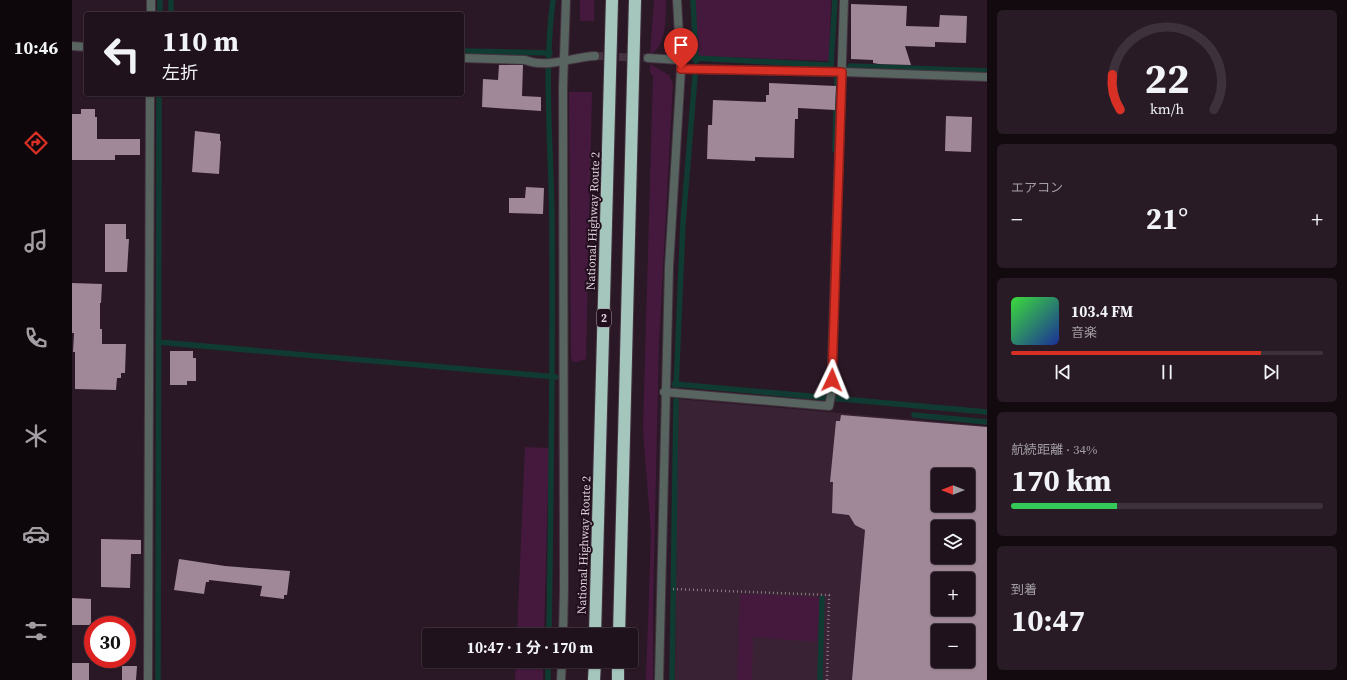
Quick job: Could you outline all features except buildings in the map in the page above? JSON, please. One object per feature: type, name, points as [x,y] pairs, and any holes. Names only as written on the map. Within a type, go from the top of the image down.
[{"type":"highway","name":"National Highway Route 2","points":[[595,628],[612,0]]},
{"type":"highway","name":"2","points":[[619,628],[635,0]]},
{"type":"highway","points":[[594,680],[595,668]]},
{"type":"highway","points":[[618,668],[618,680]]},
{"type":"street","points":[[151,0],[151,12]]},
{"type":"street","points":[[563,628],[564,60],[566,0]]},
{"type":"street","points":[[659,680],[664,392],[669,267],[681,69],[677,0]]},
{"type":"street","points":[[664,392],[829,406],[831,398],[844,0]]},
{"type":"street","points":[[72,46],[84,47]]},
{"type":"street","points":[[464,58],[525,60],[533,63],[548,63],[595,56]]},
{"type":"street","points":[[648,58],[680,60]]},
{"type":"street","points":[[681,69],[842,72],[987,77]]},
{"type":"street","points":[[148,680],[150,96]]},
{"type":"street","points":[[561,680],[562,668]]},
{"type":"path","points":[[674,589],[829,595],[827,680]]},
{"type":"shaded area","points":[[580,0],[594,0],[594,21],[580,21]]},
{"type":"shaded area","points":[[654,0],[666,0],[665,23],[663,38],[656,50],[650,55]]},
{"type":"shaded area","points":[[694,0],[831,0],[829,61],[698,56]]},
{"type":"shaded area","points":[[650,64],[669,75],[673,84],[659,342],[653,603],[653,680],[646,680],[651,534],[643,430],[653,76],[650,72]]},
{"type":"shaded area","points":[[569,92],[592,92],[586,359],[577,362],[572,361],[571,356]]},
{"type":"shaded area","points":[[678,399],[987,426],[987,680],[675,680]]},
{"type":"shaded area","points":[[525,447],[549,448],[544,628],[517,628]]},
{"type":"shaded area","points":[[740,594],[820,597],[817,642],[753,637],[752,680],[737,680]]},
{"type":"shaded area","points":[[516,668],[543,668],[543,680],[515,680]]},
{"type":"waterway","points":[[160,0],[160,12]]},
{"type":"waterway","points":[[171,0],[171,12]]},
{"type":"waterway","points":[[549,628],[552,432],[552,201],[548,86],[550,29],[553,0]]},
{"type":"waterway","points":[[693,0],[696,61]]},
{"type":"waterway","points":[[831,65],[835,0]]},
{"type":"waterway","points":[[464,51],[550,53]]},
{"type":"waterway","points":[[694,58],[827,65]]},
{"type":"waterway","points":[[850,66],[987,71]]},
{"type":"waterway","points":[[835,150],[837,75]]},
{"type":"waterway","points":[[676,388],[683,223],[695,76]]},
{"type":"waterway","points":[[158,680],[159,96]]},
{"type":"waterway","points":[[158,342],[556,377]]},
{"type":"waterway","points":[[674,384],[987,412]]},
{"type":"waterway","points":[[672,680],[676,400]]},
{"type":"waterway","points":[[914,415],[987,422]]},
{"type":"waterway","points":[[820,680],[822,598]]},
{"type":"waterway","points":[[548,668],[548,680]]},
{"type":"tunnel","points":[[595,56],[648,58]]},
{"type":"route","points":[[681,69],[842,72],[832,380]]}]
